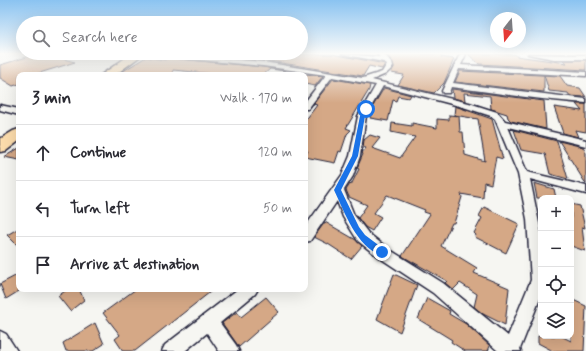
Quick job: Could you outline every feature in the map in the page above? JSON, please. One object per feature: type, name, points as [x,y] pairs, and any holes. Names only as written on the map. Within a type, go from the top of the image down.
[{"type":"highway","points":[[0,146],[16,136]]},
{"type":"street","points":[[305,70],[380,84],[439,97],[494,114],[499,118],[523,174],[533,219],[539,280],[511,350],[438,288],[382,252],[363,237],[349,217],[338,190]]},
{"type":"street","points":[[361,81],[388,70]]},
{"type":"street","points":[[439,97],[443,97],[456,70]]},
{"type":"street","points":[[523,70],[586,74]]},
{"type":"street","points":[[571,70],[574,73]]},
{"type":"street","points":[[308,103],[330,75]]},
{"type":"street","points":[[308,233],[338,190],[355,156],[362,116],[380,84]]},
{"type":"street","points":[[449,86],[586,101]]},
{"type":"street","points":[[0,107],[16,111]]},
{"type":"street","points":[[501,123],[586,143]]},
{"type":"street","points":[[523,174],[586,190]]},
{"type":"street","points":[[171,351],[246,292]]},
{"type":"street","points":[[208,321],[230,351]]},
{"type":"street","points":[[0,340],[8,351]]},
{"type":"building","points":[[0,70],[48,70],[43,72],[16,72],[16,85],[13,86],[0,78]]},
{"type":"building","points":[[124,70],[173,70],[173,72],[122,72]]},
{"type":"building","points":[[177,70],[268,70],[266,72],[194,72]]},
{"type":"building","points":[[328,70],[366,70],[363,76]]},
{"type":"building","points":[[392,70],[449,70],[444,83],[434,93],[398,85],[404,75],[391,73]]},
{"type":"building","points":[[460,71],[544,75],[544,92],[455,82]]},
{"type":"building","points":[[308,74],[323,76],[315,86],[308,85]]},
{"type":"building","points":[[544,75],[560,76],[567,86],[580,88],[586,97],[570,96],[568,93],[549,91]]},
{"type":"building","points":[[333,79],[370,85],[369,90],[346,128],[351,130],[347,134],[341,152],[339,151],[335,163],[308,158],[308,117],[317,105],[313,104]]},
{"type":"building","points":[[384,88],[411,95],[409,98],[398,96],[396,101],[393,100],[388,121],[370,118],[373,106]]},
{"type":"building","points":[[452,89],[544,101],[546,129],[511,121],[507,114],[491,109],[490,96],[464,93],[465,101],[453,98]]},
{"type":"building","points":[[576,104],[586,104],[586,132],[575,130],[578,137],[563,133],[554,107],[582,111]]},
{"type":"building","points":[[455,106],[492,119],[503,159],[496,157],[491,184],[484,182],[483,198],[461,194],[462,197],[454,223],[452,223],[441,246],[477,268],[474,273],[509,288],[505,325],[483,314],[474,307],[477,294],[460,283],[453,290],[445,283],[447,281],[402,256],[430,214],[424,212],[425,210],[387,195],[374,213],[381,217],[372,231],[365,227],[358,218],[367,205],[349,197],[346,190],[350,184],[351,185],[359,169],[357,168],[363,154],[362,153],[366,148],[363,147],[364,140],[370,135],[380,138],[372,148],[400,158],[415,137],[391,132],[392,123],[412,126],[412,123],[437,128],[437,119],[449,120],[449,115],[459,116],[460,132],[463,132],[465,155],[485,161],[478,119],[454,115]]},
{"type":"building","points":[[514,130],[557,141],[568,179],[550,174],[545,154],[521,150]]},
{"type":"building","points":[[559,141],[583,147],[586,153],[586,184]]},
{"type":"building","points":[[16,150],[16,159],[4,157]]},
{"type":"building","points":[[534,183],[554,189],[555,195],[538,195],[537,198]]},
{"type":"building","points":[[574,205],[580,206],[585,228],[582,227],[585,251],[574,247]]},
{"type":"building","points":[[484,207],[519,224],[506,253],[475,237],[476,235],[474,233],[482,218],[479,216]]},
{"type":"building","points":[[325,222],[356,240],[362,246],[351,259],[314,237]]},
{"type":"building","points":[[16,230],[16,244],[7,235]]},
{"type":"building","points":[[394,274],[417,285],[400,332],[377,319]]},
{"type":"building","points":[[16,276],[16,292],[17,292],[6,299],[0,284]]},
{"type":"building","points":[[64,292],[80,292],[84,300],[70,311],[58,296]]},
{"type":"building","points":[[132,292],[210,292],[135,351],[123,351],[115,339],[120,335],[103,313]]},
{"type":"building","points":[[266,297],[279,312],[239,347],[222,323],[237,312],[241,317]]},
{"type":"building","points":[[427,298],[450,311],[449,314],[466,324],[490,346],[488,351],[465,351],[451,342],[452,340],[418,319]]},
{"type":"building","points":[[574,300],[586,306],[584,351],[553,351],[538,343],[538,339],[567,339],[571,341],[571,339],[574,339]]},
{"type":"building","points":[[95,323],[104,344],[93,351],[66,351],[63,343]]},
{"type":"route","points":[[366,109],[362,116],[355,156],[347,176],[338,190],[349,217],[356,229],[363,237],[382,252]]}]
